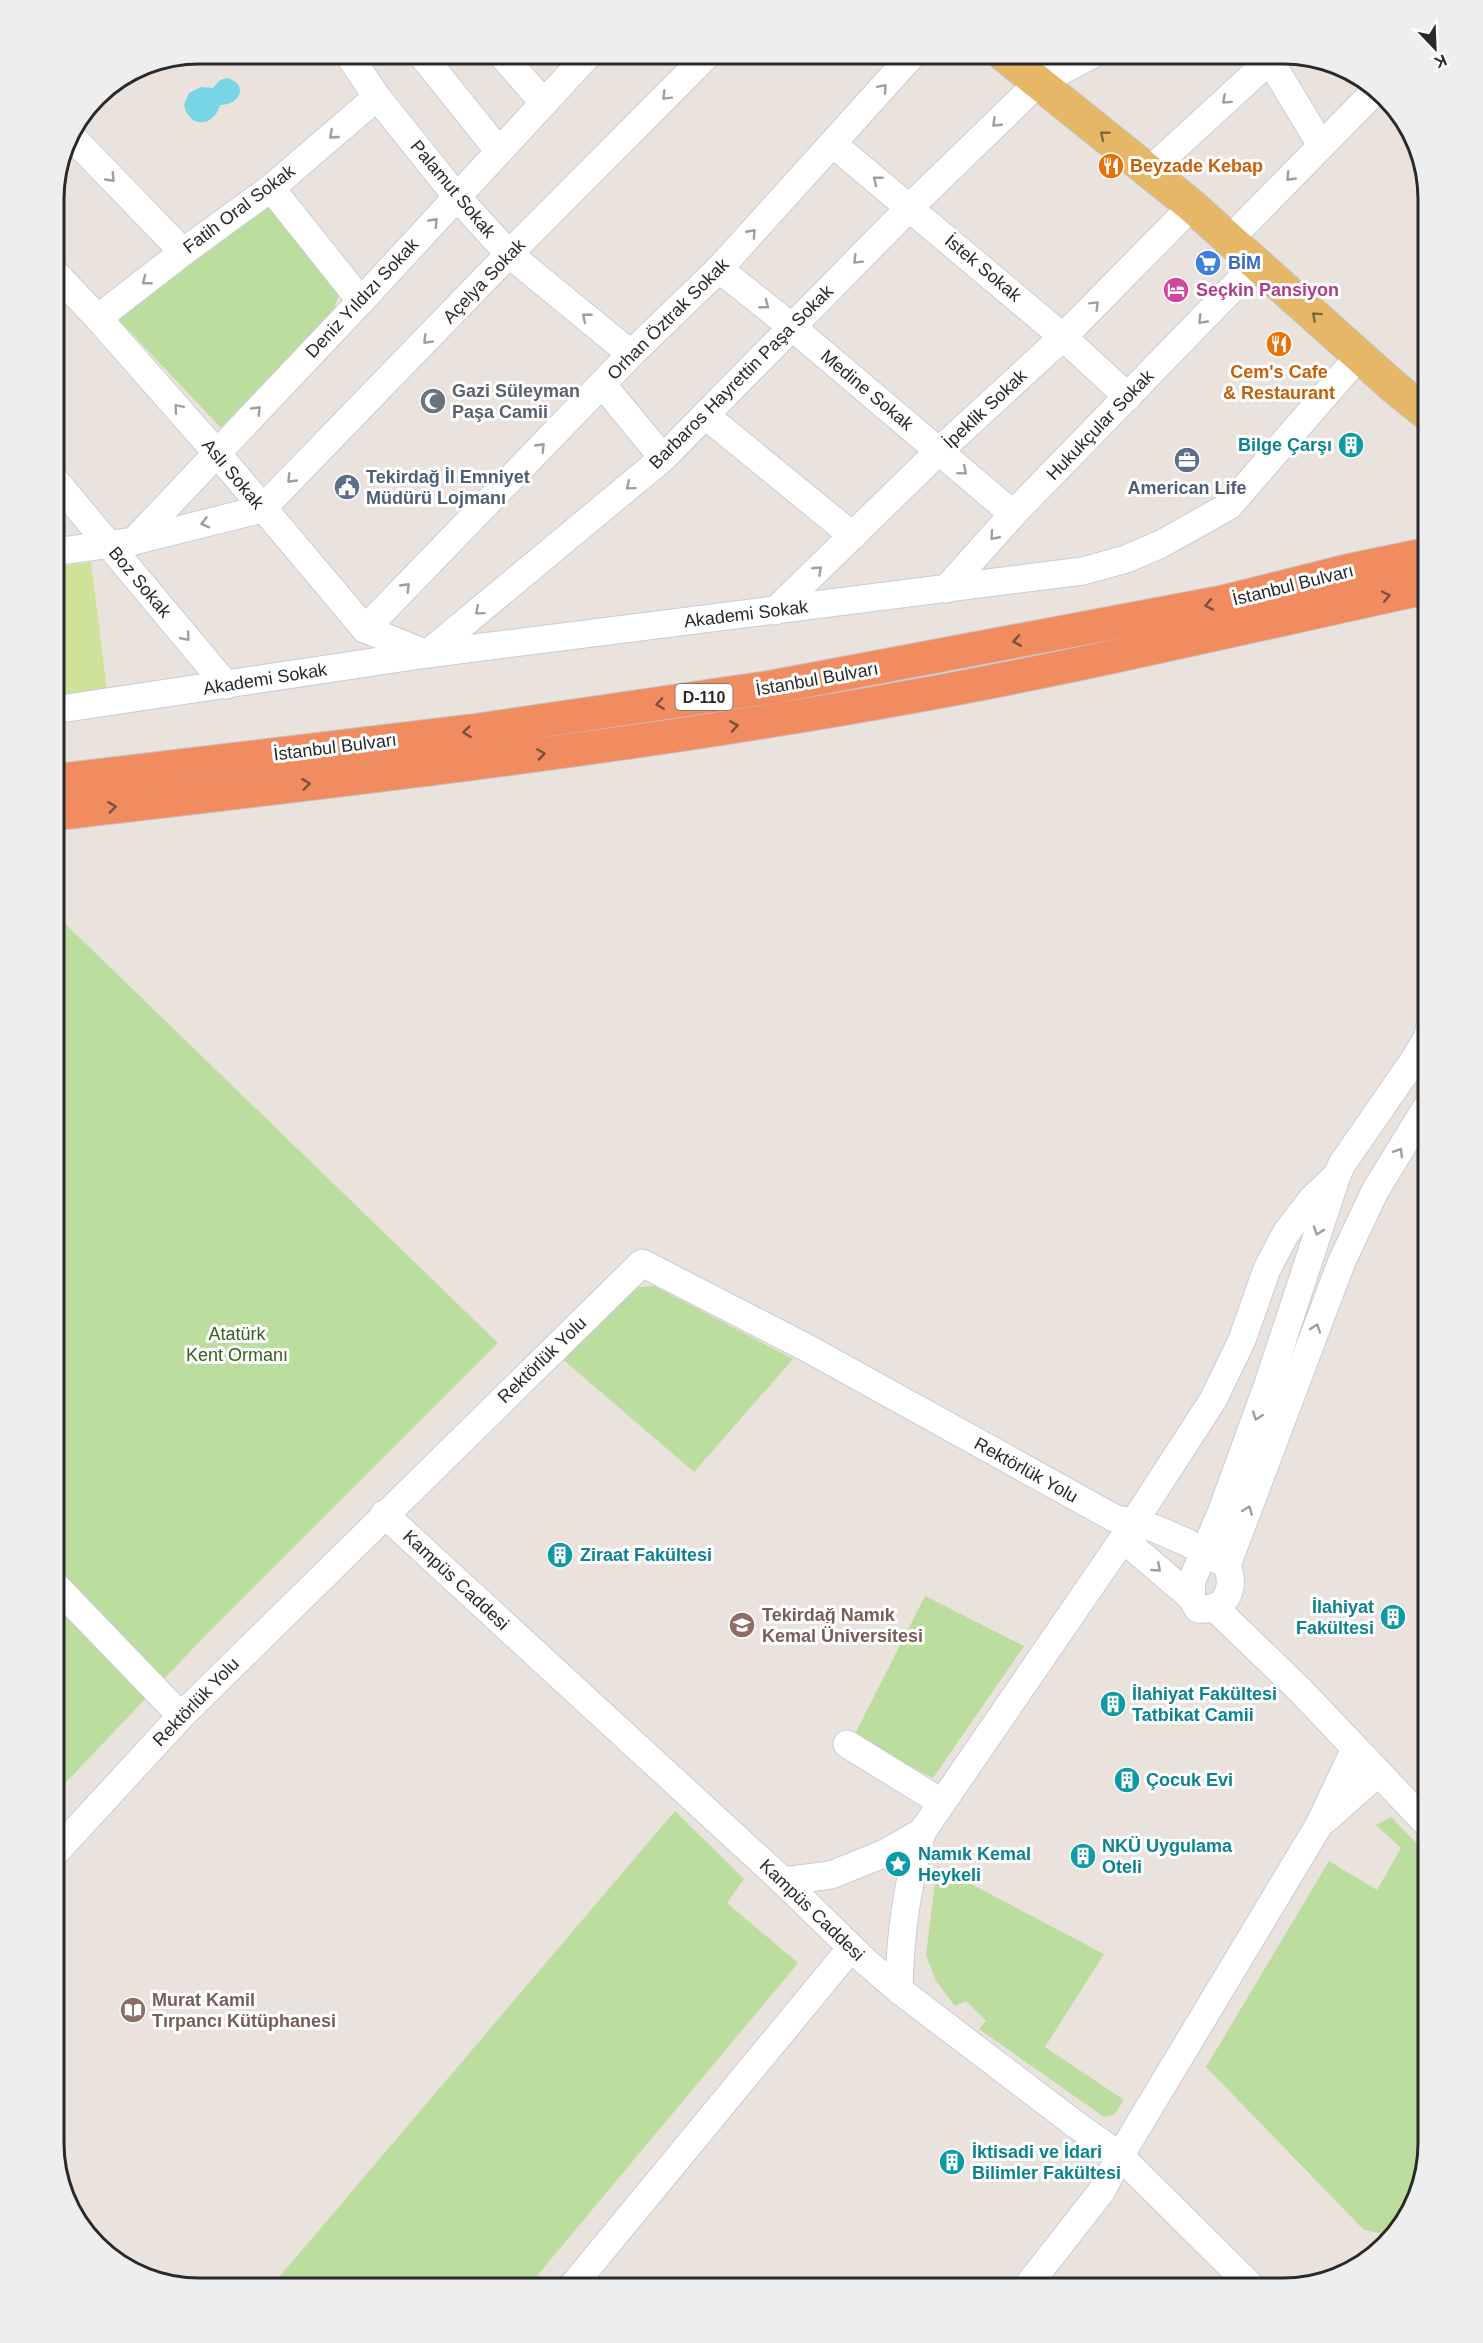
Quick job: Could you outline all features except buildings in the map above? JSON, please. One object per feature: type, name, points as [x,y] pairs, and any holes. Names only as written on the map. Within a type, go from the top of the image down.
[{"type":"highway","name":"İstanbul Bulvarı","points":[[65,780],[472,731],[772,687],[1223,602],[1347,571],[1418,556]]},
{"type":"highway","name":"İstanbul Bulvarı","points":[[65,812],[479,763],[729,727],[915,696],[1122,656],[1418,589]]},
{"type":"main road","points":[[1016,65],[1192,206],[1418,407]]},
{"type":"street","name":"Palamut Sokak","points":[[355,65],[377,97],[457,197],[509,254],[631,354]]},
{"type":"street","points":[[430,65],[499,151]]},
{"type":"street","points":[[510,65],[543,103]]},
{"type":"street","name":"Deniz Yıldızı Sokak","points":[[121,543],[216,452],[361,301],[577,65]]},
{"type":"street","name":"Açelya Sokak","points":[[262,509],[509,254],[697,65]]},
{"type":"street","name":"Orhan Öztrak Sokak","points":[[365,629],[631,354],[719,269],[903,65]]},
{"type":"street","name":"Barbaros Hayrettin Paşa Sokak","points":[[427,654],[663,458],[910,207],[1038,83],[1072,65]]},
{"type":"street","points":[[1149,171],[1260,65]]},
{"type":"street","points":[[1273,65],[1321,145]]},
{"type":"street","points":[[1230,239],[1370,96]]},
{"type":"street","name":"Fatih Oral Sokak","points":[[98,318],[271,188],[377,97]]},
{"type":"street","points":[[77,142],[183,252]]},
{"type":"street","name":"İstek Sokak","points":[[833,144],[1064,336],[1128,397]]},
{"type":"street","points":[[271,188],[361,301]]},
{"type":"street","name":"İpeklik Sokak","points":[[775,611],[939,451],[1064,336],[1192,206]]},
{"type":"street","name":"Hukukçular Sokak","points":[[946,589],[1013,514],[1257,262]]},
{"type":"street","name":"Medine Sokak","points":[[719,269],[792,327],[1013,514]]},
{"type":"street","name":"Aslı Sokak","points":[[65,283],[216,452],[365,629],[427,654]]},
{"type":"street","name":"Akademi Sokak","points":[[65,709],[427,654],[1083,571],[1126,559],[1161,544],[1230,506],[1359,356]]},
{"type":"street","points":[[602,384],[663,458]]},
{"type":"street","points":[[705,415],[853,536]]},
{"type":"street","name":"Boz Sokak","points":[[65,489],[121,543],[226,686]]},
{"type":"street","points":[[65,551],[121,543],[262,509]]},
{"type":"street","points":[[1216,1559],[1268,1384],[1337,1175],[1342,1164],[1418,1054]]},
{"type":"street","points":[[1203,1602],[1192,1580],[1216,1559],[1342,1261],[1375,1191],[1418,1120]]},
{"type":"street","points":[[1337,1175],[1375,1191]]},
{"type":"street","points":[[899,1990],[901,1930],[909,1878],[922,1832],[1127,1531],[1213,1400],[1242,1340],[1268,1269],[1286,1233],[1311,1199],[1337,1175]]},
{"type":"street","name":"Rektörlük Yolu","points":[[64,1843],[181,1716],[642,1263],[809,1349],[1114,1518],[1127,1531]]},
{"type":"street","name":"Kampüs Caddesi","points":[[384,1514],[783,1881],[851,1948],[899,1990],[1120,2156],[1243,2278]]},
{"type":"street","points":[[1127,1531],[1140,1524],[1156,1529],[1216,1559],[1231,1576],[1229,1593],[1203,1602]]},
{"type":"street","points":[[1127,1531],[1300,1692],[1418,1815]]},
{"type":"street","points":[[64,1595],[181,1716]]},
{"type":"street","points":[[848,1744],[941,1802]]},
{"type":"street","points":[[1034,2278],[1101,2192],[1120,2156],[1319,1824],[1355,1749]]},
{"type":"street","points":[[1319,1824],[1378,1773]]},
{"type":"street","points":[[783,1881],[831,1875],[883,1854],[922,1832]]},
{"type":"street","points":[[579,2278],[851,1948]]},
{"type":"green space","points":[[268,206],[339,294],[334,309],[221,428],[118,319]]},
{"type":"green space","points":[[91,562],[107,690],[65,696],[65,566]]},
{"type":"green space","name":"Atatürk Kent Ormanı","points":[[65,923],[498,1343],[202,1639],[64,1784]]},
{"type":"green space","points":[[654,1286],[793,1359],[694,1472],[560,1357],[628,1288]]},
{"type":"green space","points":[[925,1596],[1024,1646],[933,1778],[853,1738]]},
{"type":"green space","points":[[675,1811],[744,1879],[727,1903],[798,1963],[535,2278],[278,2278]]},
{"type":"green space","points":[[1391,1817],[1418,1845],[1417,2161],[1408,2195],[1391,2226],[1383,2234],[1364,2230],[1206,2067],[1329,1861],[1377,1890],[1401,1848],[1376,1825]]},
{"type":"green space","points":[[937,1866],[1104,1954],[1045,2047],[1124,2100],[1114,2115],[1104,2117],[979,2029],[986,2021],[966,2001],[955,2006],[936,1981],[926,1955]]},
{"type":"water","points":[[227,78],[234,81],[240,89],[237,98],[233,102],[220,105],[213,118],[207,121],[196,121],[191,118],[184,105],[189,93],[201,87],[213,88],[220,80]]},
{"type":"place","name":"Beyzade Kebap","points":[[1111,166]]},
{"type":"place","name":"BİM","points":[[1208,263]]},
{"type":"place","name":"Seçkin Pansiyon","points":[[1176,290]]},
{"type":"place","name":"Cem's Cafe & Restaurant","points":[[1279,344]]},
{"type":"place","name":"Gazi Süleyman Paşa Camii","points":[[433,401]]},
{"type":"place","name":"Bilge Çarşı","points":[[1351,445]]},
{"type":"place","name":"American Life","points":[[1187,460]]},
{"type":"place","name":"Tekirdağ İl Emniyet Müdürü Lojmanı","points":[[347,487]]},
{"type":"place","name":"Ziraat Fakültesi","points":[[560,1555]]},
{"type":"place","name":"İlahiyat Fakültesi","points":[[1393,1617]]},
{"type":"place","name":"Tekirdağ Namık Kemal Üniversitesi","points":[[742,1625]]},
{"type":"place","name":"İlahiyat Fakültesi Tatbikat Camii","points":[[1113,1704]]},
{"type":"place","name":"Çocuk Evi","points":[[1127,1780]]},
{"type":"place","name":"NKÜ Uygulama Oteli","points":[[1083,1856]]},
{"type":"place","name":"Namık Kemal Heykeli","points":[[898,1864]]},
{"type":"place","name":"Murat Kamil Tırpancı Kütüphanesi","points":[[133,2010]]},
{"type":"place","name":"İktisadi ve İdari Bilimler Fakültesi","points":[[952,2162]]}]
